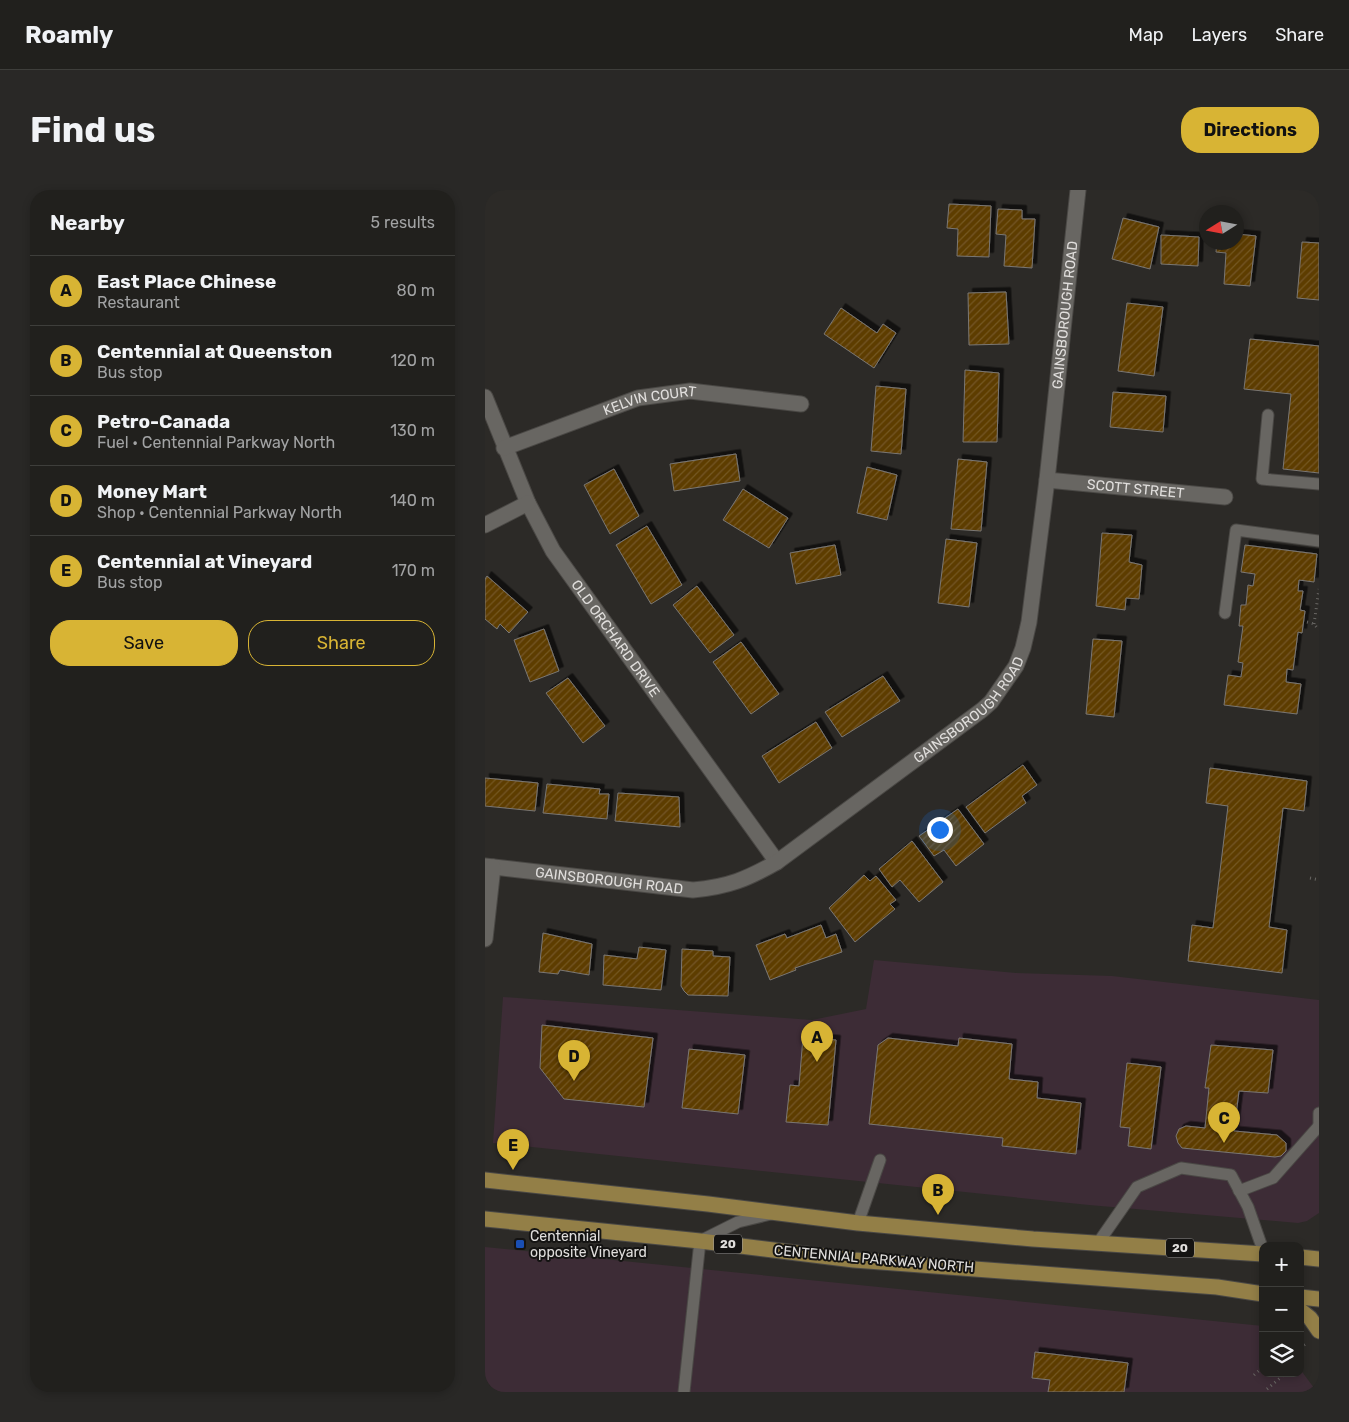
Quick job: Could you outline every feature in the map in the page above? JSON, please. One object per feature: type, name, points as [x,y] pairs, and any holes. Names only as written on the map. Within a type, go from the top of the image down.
[{"type":"main road","name":"20","points":[[485,1180],[858,1223],[1033,1239],[1259,1254]]},
{"type":"main road","name":"CENTENNIAL PARKWAY NORTH","points":[[485,1219],[700,1241],[854,1260],[1217,1287],[1259,1293]]},
{"type":"main road","points":[[1304,1257],[1319,1259]]},
{"type":"main road","points":[[1304,1297],[1319,1299]]},
{"type":"main road","points":[[1304,1314],[1319,1331]]},
{"type":"street","name":"GAINSBOROUGH ROAD","points":[[489,867],[693,890],[733,884],[777,862],[991,702],[1016,666],[1023,648],[1029,622],[1047,480],[1078,190]]},
{"type":"street","name":"KELVIN COURT","points":[[505,448],[638,398],[690,391],[801,404]]},
{"type":"street","name":"OLD ORCHARD DRIVE","points":[[485,397],[528,503],[553,551],[777,862]]},
{"type":"street","name":"SCOTT STREET","points":[[1047,480],[1225,497]]},
{"type":"street","points":[[485,525],[528,503]]},
{"type":"street","points":[[485,939],[489,867]]},
{"type":"lane","points":[[1268,415],[1262,479],[1319,484]]},
{"type":"lane","points":[[1225,612],[1236,530],[1319,541]]},
{"type":"lane","points":[[1239,1191],[1273,1178],[1318,1127],[1319,1113]]},
{"type":"lane","points":[[858,1223],[880,1160]]},
{"type":"lane","points":[[1097,1242],[1137,1187],[1181,1168],[1231,1175],[1248,1207],[1260,1242]]},
{"type":"lane","points":[[684,1392],[700,1241],[738,1222],[777,1213]]},
{"type":"path","points":[[1314,624],[1319,589]]},
{"type":"path","points":[[1307,622],[1314,624],[1319,630]]},
{"type":"path","points":[[1310,878],[1319,880]]},
{"type":"path","points":[[1254,1375],[1259,1371]]},
{"type":"path","points":[[1267,1389],[1281,1377]]},
{"type":"shaded area","points":[[874,960],[1016,973],[1112,976],[1319,1000],[1319,1213],[1307,1221],[1298,1223],[1089,1205],[493,1143],[503,997],[812,1020],[866,1009]]},
{"type":"shaded area","points":[[485,1247],[1259,1326],[1259,1377],[1304,1377],[1304,1374],[1317,1392],[485,1392]]},
{"type":"building","points":[[949,204],[991,206],[989,257],[957,256],[958,229],[947,228]]},
{"type":"building","points":[[998,209],[1022,210],[1022,219],[1035,219],[1032,268],[1004,266],[1006,235],[996,234]]},
{"type":"building","points":[[1123,218],[1159,227],[1150,269],[1112,259]]},
{"type":"building","points":[[1161,235],[1199,237],[1198,266],[1161,264]]},
{"type":"building","points":[[1244,235],[1256,236],[1250,286],[1224,284],[1226,253],[1216,252],[1216,250],[1244,250]]},
{"type":"building","points":[[1302,242],[1319,243],[1319,300],[1297,298]]},
{"type":"building","points":[[1006,292],[1009,344],[969,345],[968,293]]},
{"type":"building","points":[[1127,303],[1163,307],[1154,376],[1118,371]]},
{"type":"building","points":[[841,308],[877,333],[883,324],[896,333],[874,368],[824,334]]},
{"type":"building","points":[[1250,339],[1319,346],[1319,473],[1283,469],[1291,394],[1244,389]]},
{"type":"building","points":[[965,370],[999,373],[997,442],[963,442]]},
{"type":"building","points":[[876,386],[906,389],[901,454],[871,451]]},
{"type":"building","points":[[1113,392],[1166,396],[1163,432],[1110,427]]},
{"type":"building","points":[[736,454],[740,481],[674,491],[670,464]]},
{"type":"building","points":[[958,459],[987,462],[981,531],[951,529]]},
{"type":"building","points":[[867,467],[897,475],[887,520],[857,513]]},
{"type":"building","points":[[614,469],[639,516],[610,534],[584,485]]},
{"type":"building","points":[[743,489],[788,518],[769,548],[723,520]]},
{"type":"building","points":[[647,526],[682,585],[651,604],[616,545]]},
{"type":"building","points":[[1102,533],[1132,535],[1129,562],[1142,565],[1139,599],[1126,598],[1125,610],[1096,606]]},
{"type":"building","points":[[946,539],[977,543],[969,607],[938,603]]},
{"type":"building","points":[[835,545],[841,575],[796,584],[790,553]]},
{"type":"building","points":[[1245,545],[1317,554],[1314,582],[1299,580],[1298,591],[1303,591],[1300,610],[1305,611],[1302,633],[1298,632],[1293,670],[1287,669],[1286,682],[1301,684],[1297,714],[1224,705],[1228,675],[1241,677],[1243,663],[1238,662],[1243,626],[1239,626],[1241,605],[1246,605],[1248,585],[1253,586],[1255,574],[1241,572]]},
{"type":"building","points":[[487,576],[528,612],[509,633],[500,624],[497,629],[485,619],[485,579]]},
{"type":"building","points":[[697,586],[734,635],[710,653],[673,605]]},
{"type":"building","points":[[544,629],[559,671],[530,682],[514,640]]},
{"type":"building","points":[[1093,639],[1122,641],[1114,717],[1086,714]]},
{"type":"building","points":[[741,642],[779,694],[751,714],[713,662]]},
{"type":"building","points":[[883,676],[900,701],[842,737],[825,712]]},
{"type":"building","points":[[568,678],[605,726],[583,743],[546,693]]},
{"type":"building","points":[[816,722],[832,748],[779,783],[762,756]]},
{"type":"building","points":[[1023,765],[1037,785],[1022,796],[1026,803],[985,833],[966,807]]},
{"type":"building","points":[[1210,768],[1307,781],[1304,811],[1283,808],[1269,927],[1287,930],[1282,973],[1188,961],[1192,925],[1213,928],[1228,806],[1206,803]]},
{"type":"building","points":[[485,778],[538,783],[535,811],[485,806]]},
{"type":"building","points":[[547,784],[600,789],[599,794],[609,794],[607,819],[543,813]]},
{"type":"building","points":[[618,793],[679,797],[680,827],[615,821]]},
{"type":"building","points":[[958,809],[984,844],[956,866],[944,850],[934,856],[919,836]]},
{"type":"building","points":[[912,841],[943,882],[919,902],[900,880],[892,887],[879,869]]},
{"type":"building","points":[[864,875],[870,881],[876,876],[896,900],[890,904],[895,909],[855,942],[829,908]]},
{"type":"building","points":[[821,925],[826,938],[836,934],[842,952],[795,968],[796,970],[770,980],[756,945],[785,934],[787,938]]},
{"type":"building","points":[[543,933],[592,944],[589,975],[560,970],[558,974],[539,972]]},
{"type":"building","points":[[639,947],[666,950],[661,990],[603,985],[604,955],[637,959]]},
{"type":"building","points":[[682,949],[713,951],[713,956],[730,957],[728,996],[688,995],[684,991],[681,986]]},
{"type":"building","points":[[542,1025],[653,1038],[644,1107],[564,1099],[540,1068]]},
{"type":"building","points":[[803,1037],[836,1040],[828,1125],[786,1122],[790,1085],[799,1086]]},
{"type":"building","points":[[888,1038],[958,1046],[959,1038],[1012,1044],[1009,1079],[1038,1082],[1037,1098],[1081,1103],[1076,1154],[1002,1146],[1003,1138],[869,1124],[878,1045]]},
{"type":"building","points":[[1211,1045],[1273,1050],[1268,1093],[1239,1091],[1234,1131],[1277,1135],[1286,1143],[1286,1151],[1281,1156],[1182,1148],[1178,1143],[1176,1136],[1179,1129],[1186,1126],[1205,1128],[1209,1088],[1205,1088]]},
{"type":"building","points":[[689,1049],[745,1055],[738,1114],[682,1108]]},
{"type":"building","points":[[1127,1063],[1161,1067],[1151,1149],[1128,1146],[1130,1128],[1120,1127]]},
{"type":"building","points":[[1035,1352],[1128,1363],[1124,1392],[1048,1392],[1050,1380],[1032,1378]]},
{"type":"place","name":"East Place Chinese","points":[[817,1062]]},
{"type":"place","name":"Money Mart","points":[[574,1081]]},
{"type":"place","name":"Petro-Canada","points":[[1224,1143]]},
{"type":"place","name":"Centennial at Vineyard","points":[[513,1170]]},
{"type":"place","name":"Centennial at Queenston","points":[[938,1215]]},
{"type":"place","name":"Centennial opposite Vineyard","points":[[520,1244]]}]
